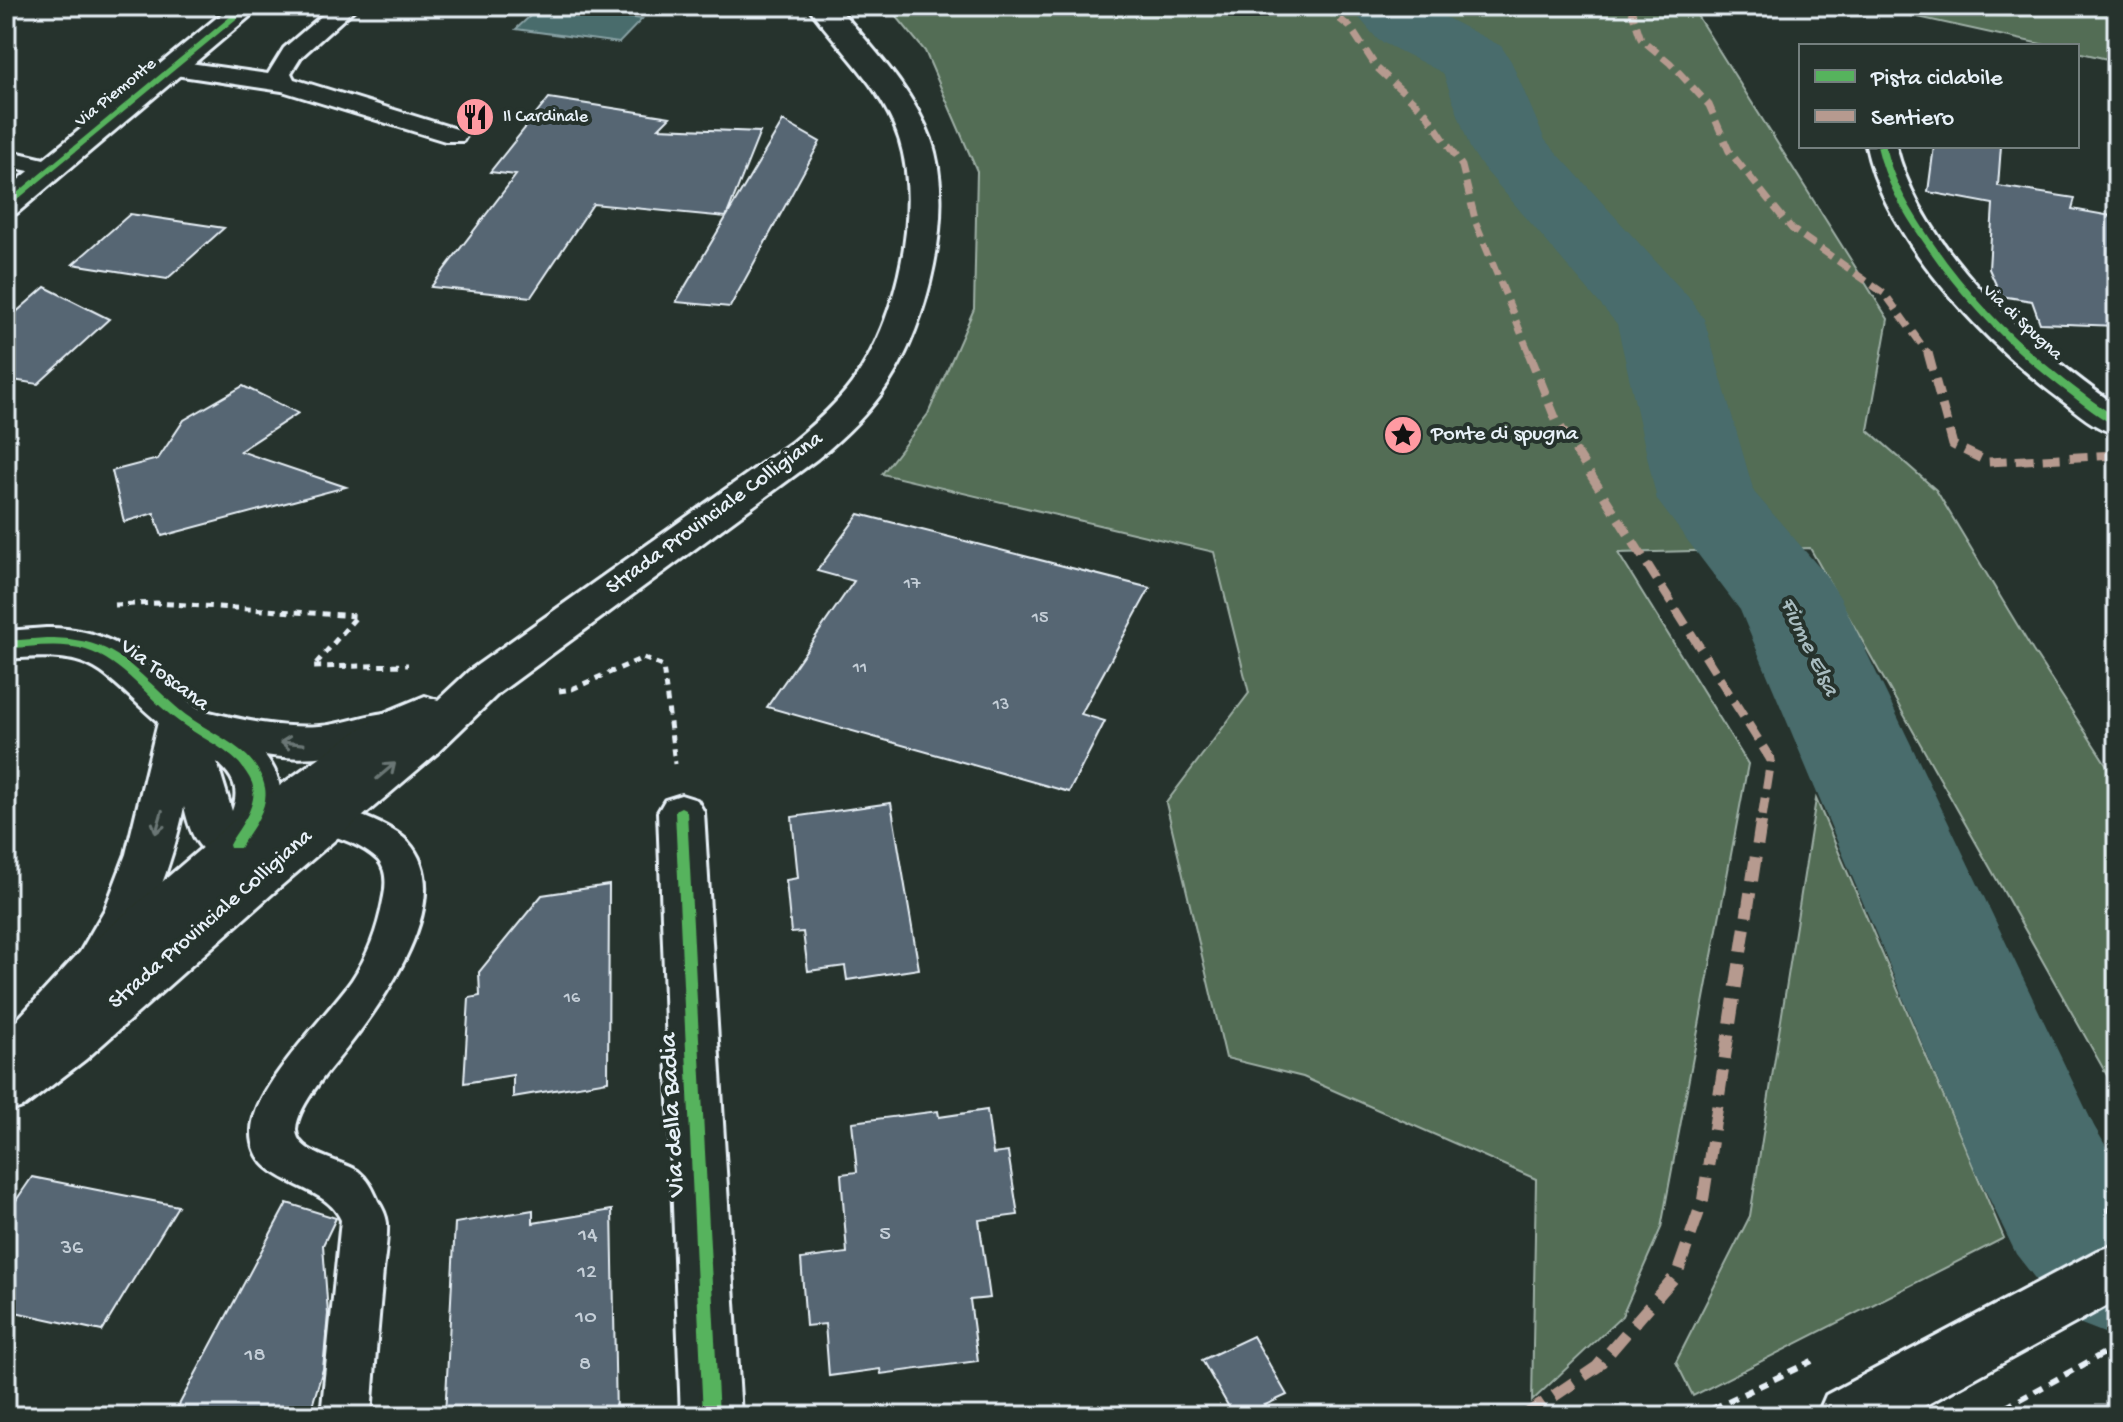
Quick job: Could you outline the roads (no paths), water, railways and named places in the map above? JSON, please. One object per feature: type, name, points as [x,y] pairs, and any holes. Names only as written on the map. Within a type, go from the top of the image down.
[{"type":"street","name":"Via Piemonte","points":[[6,206],[248,6]]},
{"type":"street","name":"Strada Provinciale Colligiana","points":[[290,806],[420,743],[484,682],[804,451],[858,398],[881,366],[902,311],[918,251],[923,167],[915,138],[900,108],[822,6]]},
{"type":"street","name":"Via di Spugna","points":[[1881,148],[1887,174],[1957,285],[1981,313],[2042,367],[2117,423]]},
{"type":"street","name":"Via Toscana","points":[[6,645],[47,642],[88,647],[127,671],[181,719],[237,755],[254,776],[290,806]]},
{"type":"street","name":"Strada Provinciale Colligiana","points":[[6,1090],[68,1044],[290,806],[395,726],[484,682]]},
{"type":"street","name":"Via Toscana","points":[[181,719],[245,736],[302,744],[361,738],[395,726]]},
{"type":"street","name":"Via Toscana","points":[[181,719],[215,833],[235,845]]},
{"type":"street","name":"Via Toscana","points":[[95,969],[128,913],[150,854],[181,719]]},
{"type":"street","points":[[235,845],[275,841],[290,806]]},
{"type":"street","points":[[68,1044],[123,970],[233,867],[238,857],[235,845],[253,813],[290,806]]},
{"type":"street","name":"Via della Badia","points":[[681,812],[711,1416]]},
{"type":"street","name":"Strada Provinciale Colligiana","points":[[6,1068],[95,969],[235,845]]},
{"type":"street","points":[[1847,1416],[2117,1270]]},
{"type":"lane","points":[[285,84],[279,73],[292,53],[347,6]]},
{"type":"lane","points":[[1982,6],[2035,6]]},
{"type":"lane","points":[[175,68],[285,84],[454,136]]},
{"type":"lane","points":[[6,158],[52,168]]},
{"type":"lane","points":[[290,806],[386,845],[401,861],[405,873],[402,907],[377,974],[286,1098],[275,1122],[274,1134],[284,1156],[338,1183],[351,1194],[364,1220],[346,1416]]},
{"type":"water","points":[[541,6],[642,19],[619,43],[516,29]]},
{"type":"waterway","name":"Fiume Elsa","points":[[1384,6],[1403,25],[1475,61],[1509,148],[1660,319],[1707,500],[1788,599],[2045,1169],[2066,1209],[2117,1271]]},
{"type":"place","name":"Il Cardinale","points":[[475,117]]},
{"type":"place","name":"Ponte di spugna","points":[[1403,435]]}]
